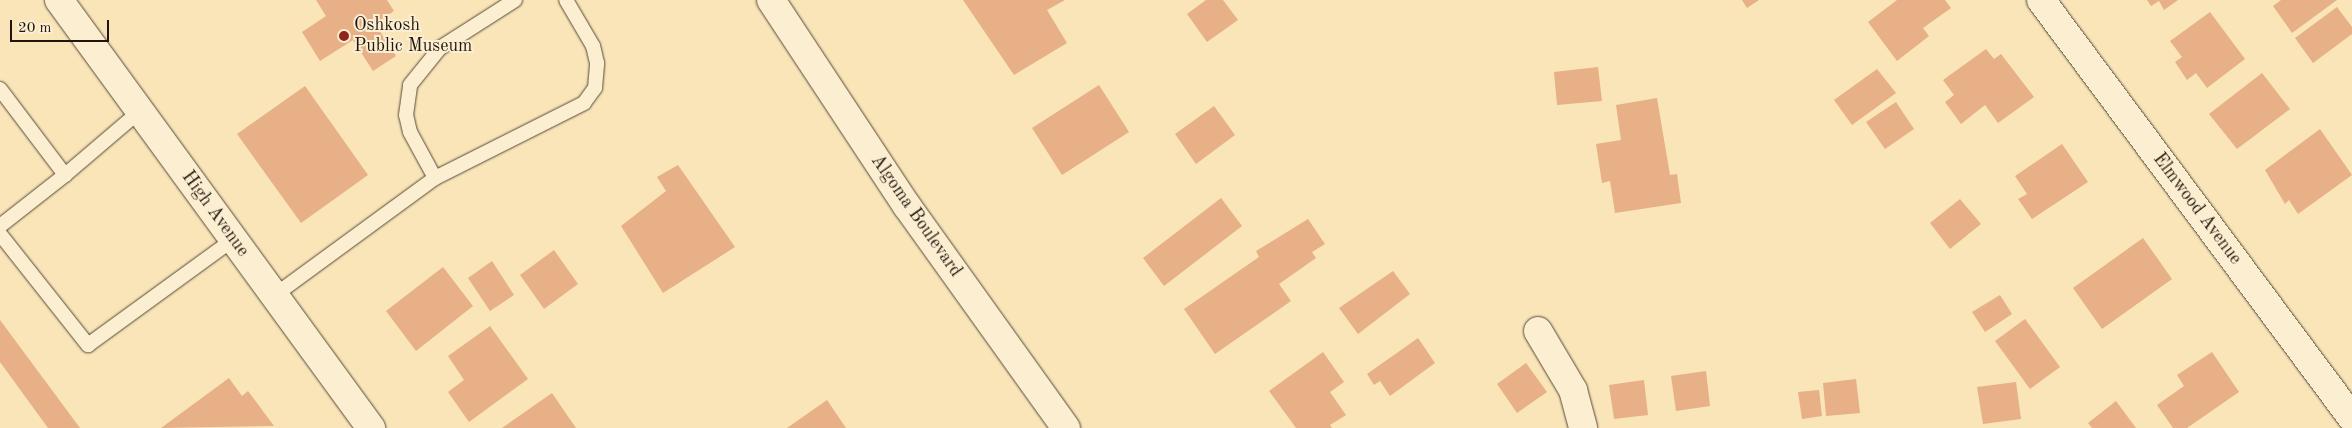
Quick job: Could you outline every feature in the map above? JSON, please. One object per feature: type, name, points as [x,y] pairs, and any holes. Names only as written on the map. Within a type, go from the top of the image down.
[{"type":"main road","name":"High Avenue","points":[[59,0],[371,428]]},
{"type":"main road","name":"Algoma Boulevard","points":[[771,0],[907,206],[1066,428]]},
{"type":"main road","name":"Elmwood Avenue","points":[[2041,0],[2352,418]]},
{"type":"main road","points":[[1538,331],[1573,390],[1583,428]]},
{"type":"lane","points":[[434,178],[410,132],[406,115],[410,85],[440,48],[515,0]]},
{"type":"lane","points":[[275,295],[434,178],[584,103],[595,88],[597,63],[593,46],[566,0]]},
{"type":"lane","points":[[0,89],[65,175]]},
{"type":"lane","points":[[0,226],[65,175],[140,111]]},
{"type":"lane","points":[[0,234],[88,345],[234,239]]},
{"type":"building","name":"Oshkosh Public Museum","points":[[316,0],[387,0],[394,11],[375,24],[396,56],[373,71],[353,40],[320,61],[302,32],[326,16]]},
{"type":"building","points":[[963,0],[1065,0],[1047,10],[1067,43],[1014,75]]},
{"type":"building","points":[[1206,0],[1223,0],[1238,20],[1207,42],[1187,14]]},
{"type":"building","points":[[1742,0],[1759,0],[1747,8]]},
{"type":"building","points":[[1897,0],[1945,0],[1951,8],[1923,28],[1929,36],[1897,61],[1868,22]]},
{"type":"building","points":[[2147,0],[2178,0],[2164,10],[2159,1],[2151,6]]},
{"type":"building","points":[[2281,0],[2337,0],[2292,33],[2273,6]]},
{"type":"building","points":[[2337,7],[2352,27],[2352,34],[2313,63],[2295,38]]},
{"type":"building","points":[[2210,12],[2245,59],[2207,88],[2196,73],[2187,80],[2175,62],[2182,57],[2170,41]]},
{"type":"building","points":[[1986,49],[1994,59],[2001,54],[2034,97],[1998,123],[1985,105],[1961,124],[1945,102],[1954,95],[1943,80]]},
{"type":"building","points":[[1598,67],[1602,101],[1557,105],[1554,72]]},
{"type":"building","points":[[1877,69],[1896,93],[1852,125],[1834,100]]},
{"type":"building","points":[[2262,73],[2290,109],[2237,149],[2209,114]]},
{"type":"building","points":[[1099,85],[1129,132],[1062,175],[1032,128]]},
{"type":"building","points":[[305,86],[368,175],[301,223],[237,134]]},
{"type":"building","points":[[1657,98],[1670,175],[1677,174],[1681,203],[1615,213],[1610,181],[1602,183],[1596,144],[1621,140],[1616,105]]},
{"type":"building","points":[[1896,102],[1914,129],[1885,149],[1866,122]]},
{"type":"building","points":[[1214,106],[1235,135],[1196,164],[1175,134]]},
{"type":"building","points":[[2320,129],[2352,175],[2298,214],[2289,200],[2285,204],[2265,170]]},
{"type":"building","points":[[2062,144],[2088,182],[2032,219],[2018,199],[2027,194],[2015,176]]},
{"type":"building","points":[[678,165],[735,247],[663,293],[621,226],[666,191],[657,177]]},
{"type":"building","points":[[1221,198],[1242,226],[1164,286],[1143,258]]},
{"type":"building","points":[[1960,199],[1981,224],[1950,249],[1930,223]]},
{"type":"building","points":[[1308,219],[1325,244],[1312,252],[1316,258],[1279,284],[1291,301],[1215,354],[1184,309],[1259,257],[1256,251]]},
{"type":"building","points":[[2143,238],[2172,279],[2102,329],[2073,288]]},
{"type":"building","points":[[554,250],[578,284],[544,309],[520,275]]},
{"type":"building","points":[[492,261],[514,295],[490,311],[468,278]]},
{"type":"building","points":[[443,267],[473,306],[416,351],[386,311]]},
{"type":"building","points":[[1393,271],[1410,294],[1358,334],[1339,308]]},
{"type":"building","points":[[2000,295],[2012,314],[1985,332],[1972,312]]},
{"type":"building","points":[[2025,319],[2060,367],[2030,389],[1995,341]]},
{"type":"building","points":[[0,320],[80,428],[48,428],[0,362]]},
{"type":"building","points":[[490,326],[528,379],[469,422],[448,392],[464,380],[448,356]]},
{"type":"building","points":[[1418,338],[1435,363],[1390,396],[1380,381],[1374,385],[1367,374]]},
{"type":"building","points":[[1323,352],[1344,382],[1330,392],[1346,415],[1330,425],[1332,428],[1296,428],[1269,391]]},
{"type":"building","points":[[2212,352],[2239,392],[2187,428],[2173,428],[2157,405],[2184,386],[2177,375]]},
{"type":"building","points":[[1526,363],[1547,392],[1517,413],[1497,384]]},
{"type":"building","points":[[1706,371],[1710,406],[1676,411],[1671,376]]},
{"type":"building","points":[[229,378],[242,396],[248,391],[274,426],[161,428]]},
{"type":"building","points":[[1856,379],[1860,413],[1826,416],[1823,383]]},
{"type":"building","points":[[1644,380],[1648,415],[1614,419],[1609,385]]},
{"type":"building","points":[[2016,382],[2021,419],[1983,424],[1977,387]]},
{"type":"building","points":[[1819,390],[1822,416],[1802,419],[1798,392]]},
{"type":"building","points":[[552,393],[576,428],[502,428]]},
{"type":"building","points":[[827,400],[846,428],[787,428]]},
{"type":"building","points":[[2116,401],[2136,428],[2092,428],[2088,423]]},
{"type":"place","name":"Oshkosh Public Museum","points":[[344,36]]}]
